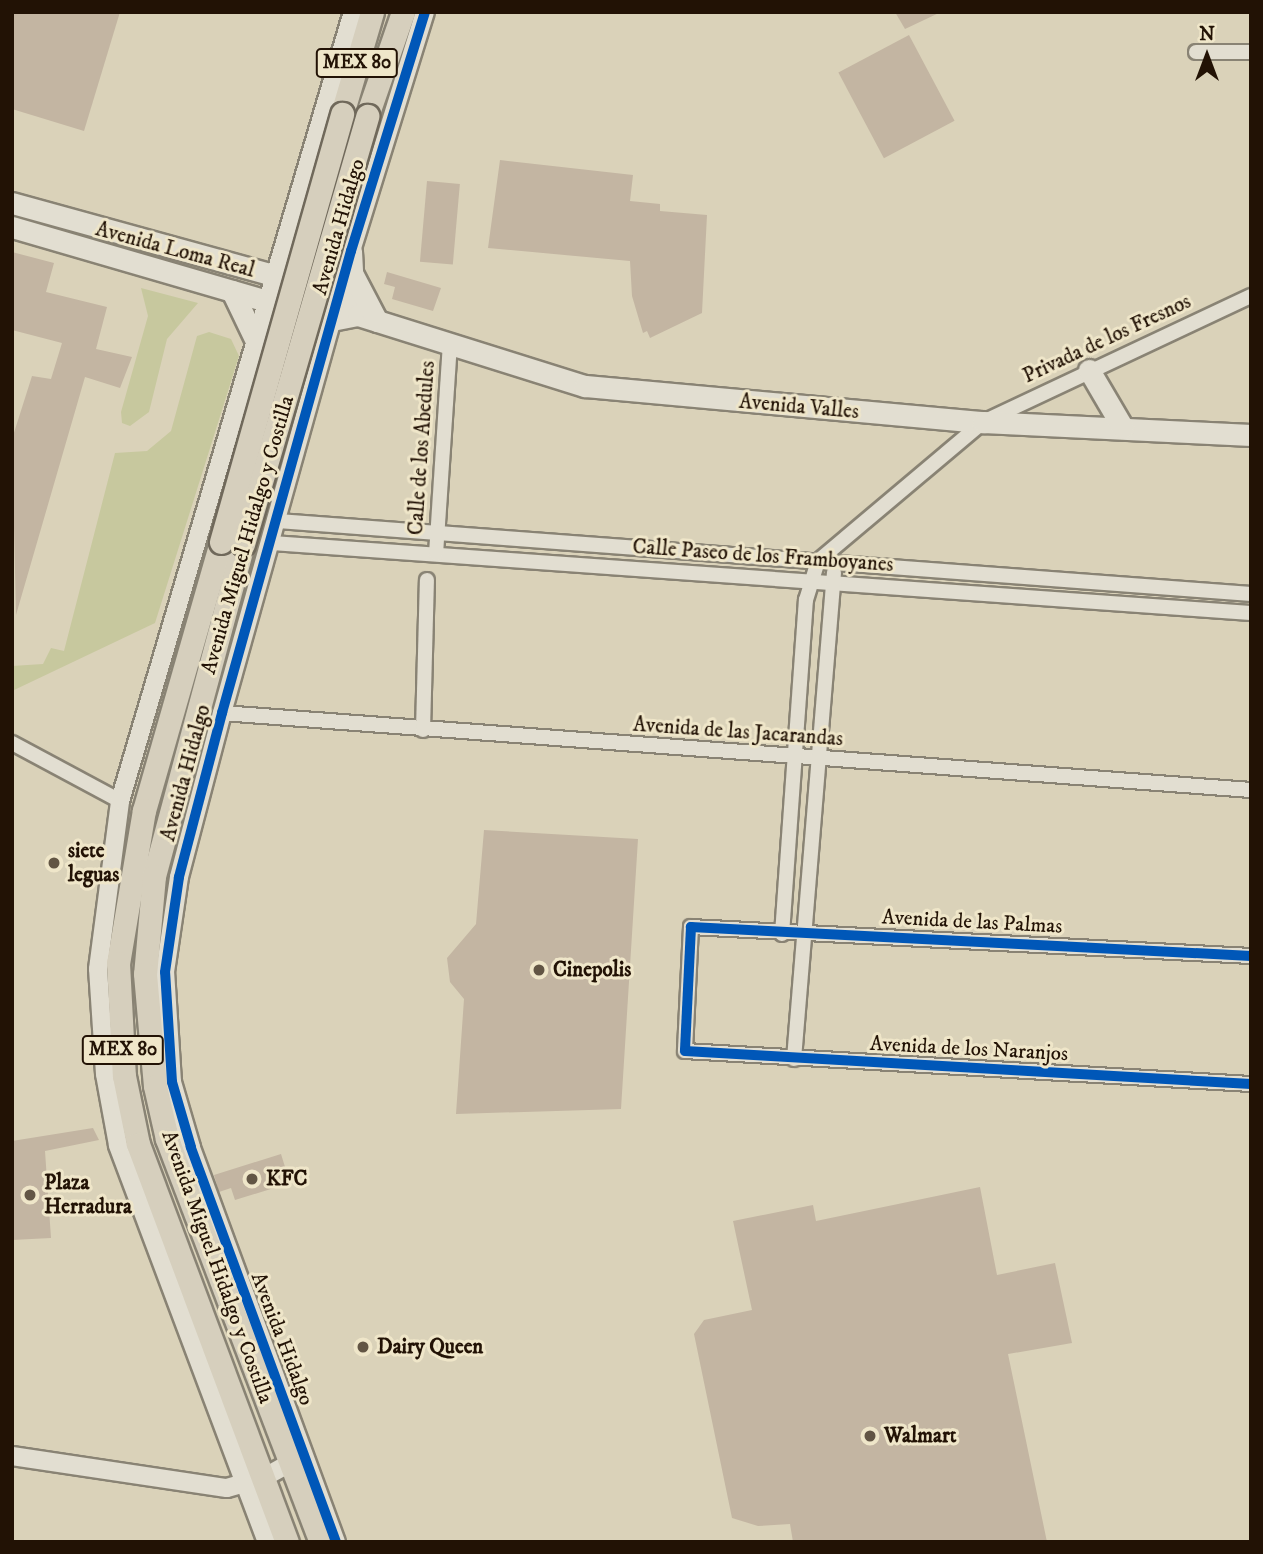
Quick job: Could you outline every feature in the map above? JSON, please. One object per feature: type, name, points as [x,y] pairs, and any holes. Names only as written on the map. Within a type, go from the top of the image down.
[{"type":"main road","name":"Avenida Miguel Hidalgo y Costilla","points":[[321,1542],[167,1139],[164,1084],[145,974],[154,876],[232,543],[342,114],[372,12]]},
{"type":"main road","name":"Avenida Miguel Hidalgo y Costilla","points":[[287,1542],[255,1480],[138,1144],[124,1076],[118,963],[144,810],[232,543],[367,116],[403,12]]},
{"type":"main road","name":"Avenida Loma Real","points":[[12,203],[339,293]]},
{"type":"main road","name":"Avenida Loma Real","points":[[12,227],[265,303],[332,320]]},
{"type":"main road","points":[[351,251],[352,273],[368,319]]},
{"type":"main road","points":[[232,291],[256,335]]},
{"type":"main road","points":[[339,293],[368,319]]},
{"type":"main road","name":"Avenida Valles","points":[[332,320],[368,319],[585,386],[983,422],[1251,435]]},
{"type":"main road","points":[[1089,370],[1122,428]]},
{"type":"street","points":[[267,1542],[255,1480],[118,1146],[108,1105],[98,970],[120,801],[353,12]]},
{"type":"street","name":"Avenida Hidalgo","points":[[336,1542],[197,1163],[164,1084],[165,972],[178,877],[222,713],[272,543],[351,251],[425,12]]},
{"type":"street","points":[[1196,52],[1251,52]]},
{"type":"street","points":[[280,254],[308,271],[334,276],[345,272]]},
{"type":"street","name":"Privada de los Fresnos","points":[[818,561],[843,544],[983,422],[1251,296]]},
{"type":"street","points":[[256,335],[292,332],[318,339],[326,346]]},
{"type":"street","name":"Calle de los Abedules","points":[[436,554],[450,345]]},
{"type":"street","name":"Calle Paseo de los Framboyanes","points":[[278,521],[1251,594]]},
{"type":"street","points":[[340,525],[341,547]]},
{"type":"street","name":"Calle Paseo de los Framboyanes","points":[[272,543],[1251,613]]},
{"type":"street","points":[[794,1059],[821,759],[831,582],[843,544]]},
{"type":"street","points":[[782,934],[809,580],[818,561]]},
{"type":"street","points":[[423,730],[427,580]]},
{"type":"street","name":"Avenida de las Jacarandas","points":[[222,713],[1251,790]]},
{"type":"street","points":[[12,743],[120,801]]},
{"type":"street","name":"Avenida de las Palmas","points":[[685,1051],[691,927],[782,934],[806,932],[1251,956]]},
{"type":"street","name":"Avenida de los Naranjos","points":[[685,1051],[1251,1084]]},
{"type":"street","points":[[12,1456],[227,1488],[255,1480],[290,1463]]},
{"type":"green space","points":[[141,288],[198,303],[167,339],[149,412],[130,426],[122,423],[121,412],[148,316]]},
{"type":"green space","points":[[209,332],[231,339],[239,356],[155,623],[12,691],[12,666],[43,664],[51,648],[64,651],[115,453],[147,451],[171,431],[197,336]]},
{"type":"building","points":[[12,12],[120,12],[84,131],[12,109]]},
{"type":"building","points":[[895,12],[941,12],[905,29]]},
{"type":"building","points":[[909,35],[955,121],[884,158],[838,73]]},
{"type":"building","points":[[500,160],[633,175],[630,201],[660,204],[660,211],[707,215],[702,313],[650,338],[647,331],[643,333],[632,296],[630,261],[488,248]]},
{"type":"building","points":[[427,181],[460,184],[453,265],[420,262]]},
{"type":"building","points":[[12,252],[54,263],[46,292],[107,307],[96,349],[132,357],[120,388],[85,377],[16,615],[12,439],[32,376],[51,379],[62,343],[12,330]]},
{"type":"building","points":[[387,272],[441,288],[433,311],[392,299],[395,287],[384,284]]},
{"type":"building","name":"Cinepolis","points":[[484,830],[638,839],[621,1109],[456,1114],[464,999],[450,982],[447,958],[476,924]]},
{"type":"building","name":"Plaza Herradura","points":[[93,1128],[99,1140],[45,1151],[51,1238],[12,1240],[12,1141]]},
{"type":"building","name":"KFC","points":[[281,1154],[290,1183],[235,1200],[231,1188],[219,1192],[214,1175]]},
{"type":"building","name":"Walmart","points":[[980,1187],[997,1275],[1055,1263],[1072,1343],[1008,1354],[1047,1542],[793,1542],[790,1524],[758,1526],[732,1518],[694,1334],[704,1320],[752,1310],[733,1221],[813,1205],[816,1221]]},
{"type":"cycle path","points":[[336,1542],[191,1147],[172,1082],[165,972],[179,877],[222,713],[351,251],[425,12]]},
{"type":"cycle path","points":[[1251,956],[691,927],[685,1051],[1251,1084]]},
{"type":"place","name":"siete leguas","points":[[54,863]]},
{"type":"place","name":"Cinepolis","points":[[539,970]]},
{"type":"place","name":"KFC","points":[[252,1179]]},
{"type":"place","name":"Plaza Herradura","points":[[30,1195]]},
{"type":"place","name":"Dairy Queen","points":[[363,1347]]},
{"type":"place","name":"Walmart","points":[[870,1436]]}]
